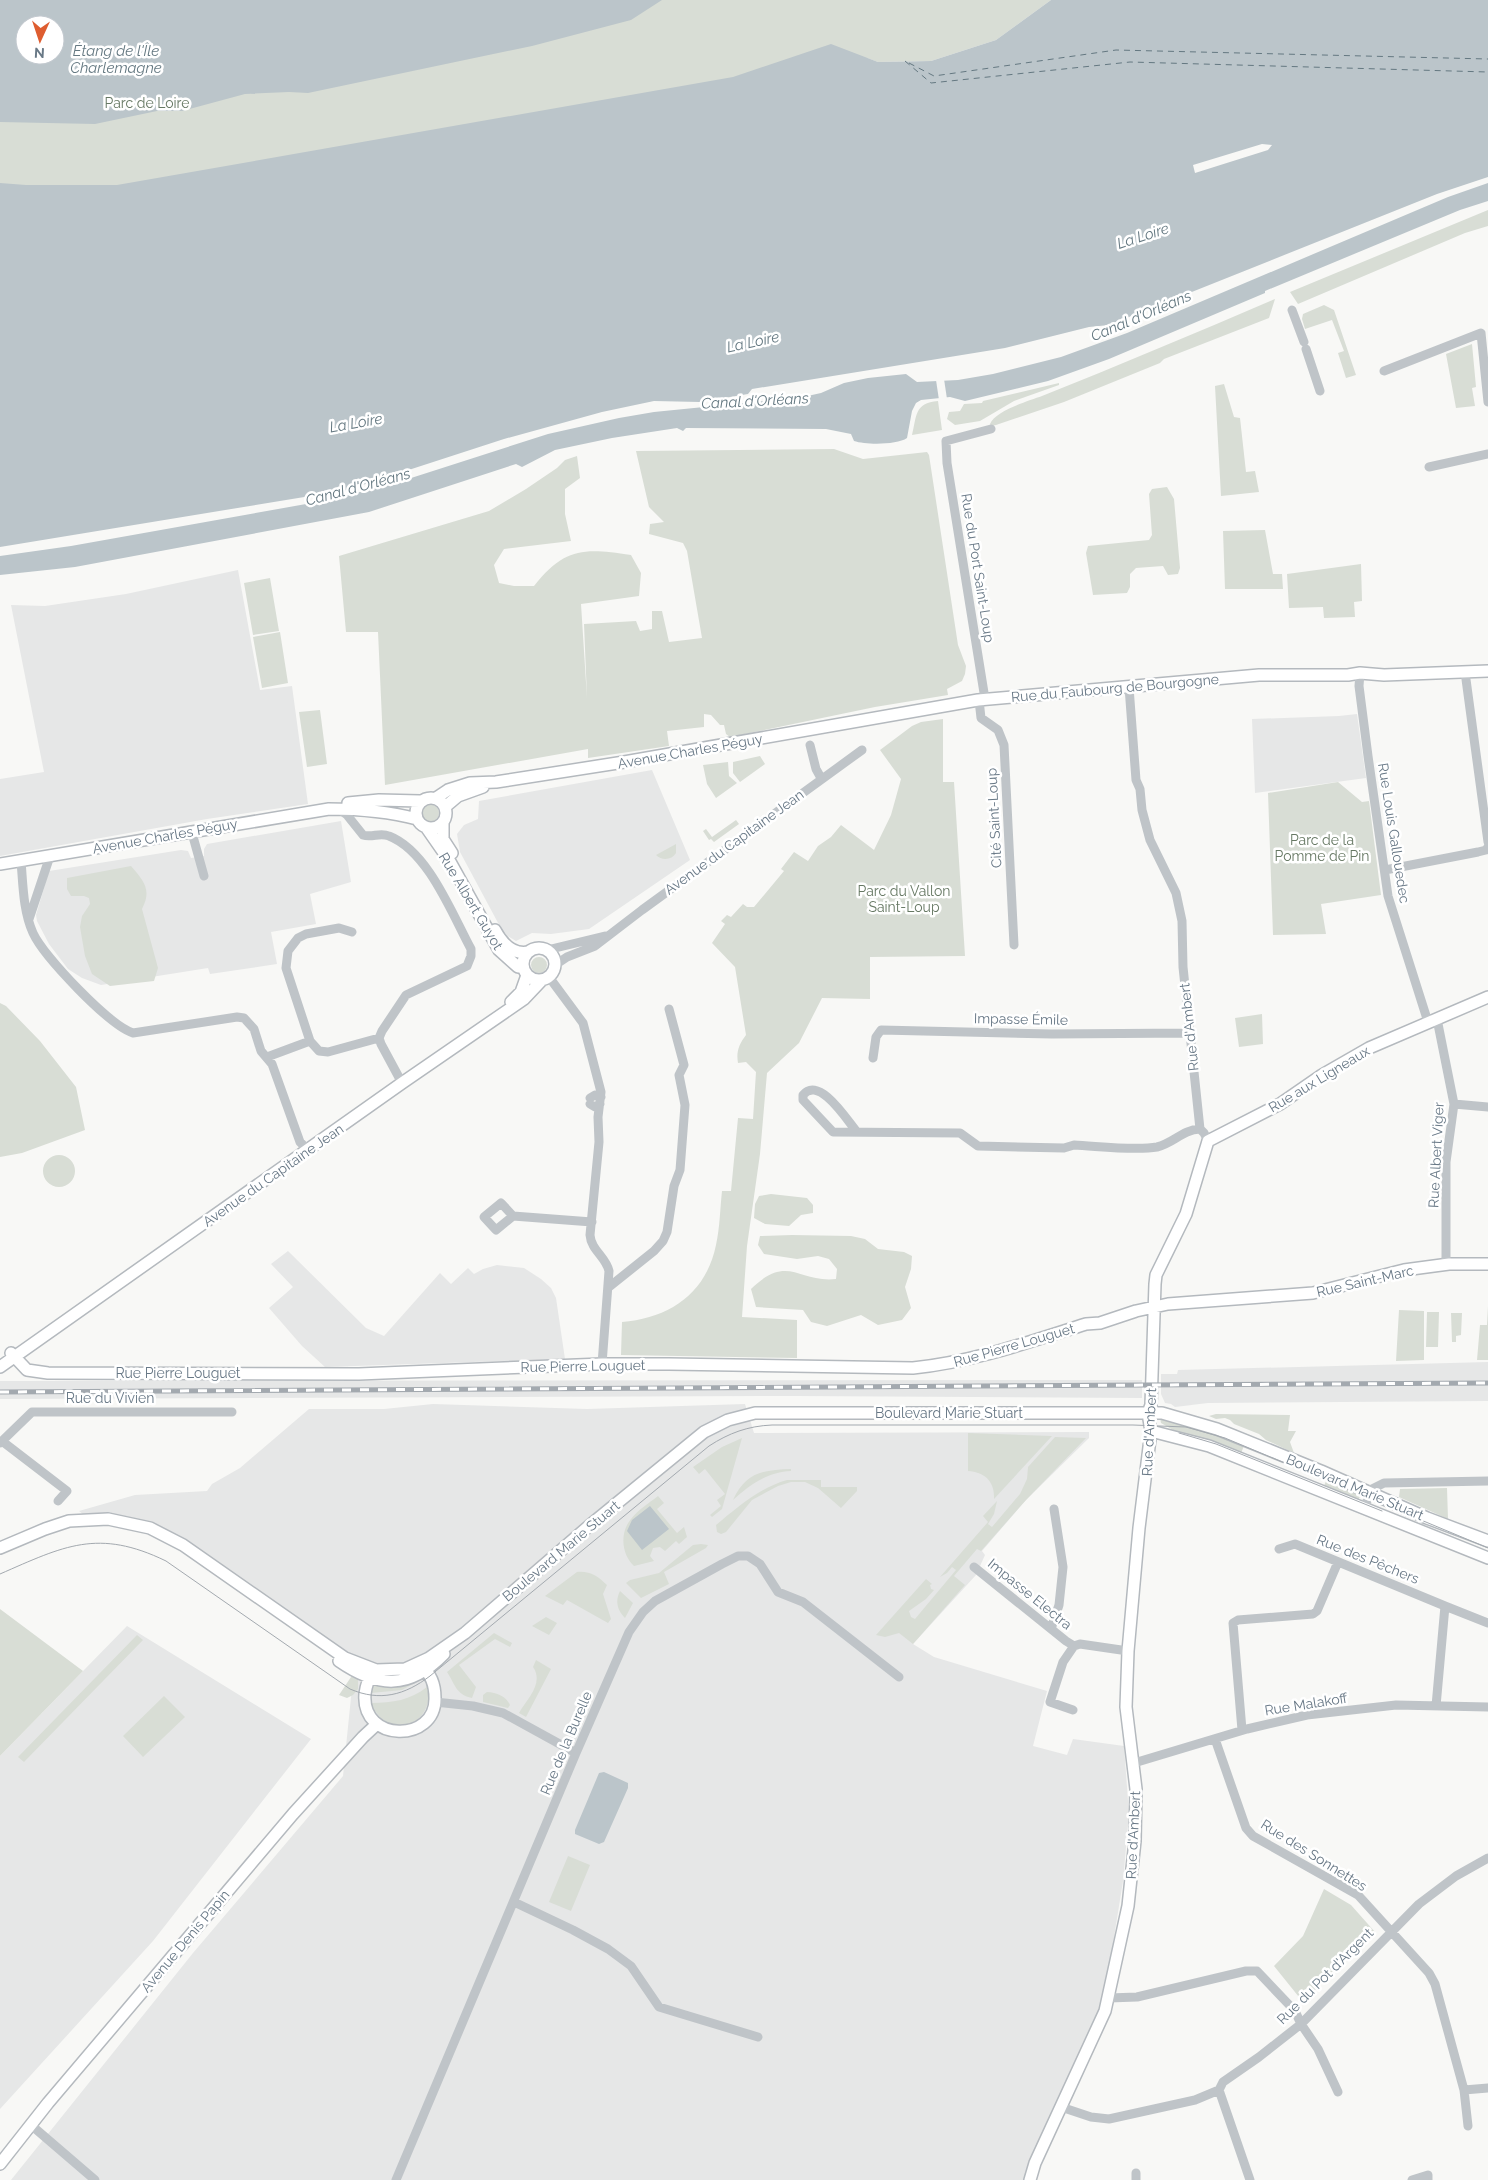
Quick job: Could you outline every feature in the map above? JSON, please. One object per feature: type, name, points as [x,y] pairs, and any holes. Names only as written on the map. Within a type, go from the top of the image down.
[{"type":"main road","name":"Rue du Faubourg de Bourgogne","points":[[1465,676],[1488,671]]},
{"type":"main road","name":"Rue du Faubourg de Bourgogne","points":[[883,716],[982,700],[1259,675],[1465,676],[1488,679]]},
{"type":"main road","name":"Avenue Charles Péguy","points":[[436,798],[448,790],[470,783],[496,782],[718,747],[883,716]]},
{"type":"main road","name":"Avenue Charles Péguy","points":[[446,807],[458,796],[496,782]]},
{"type":"main road","points":[[430,797],[436,798],[446,807],[443,823],[435,828],[426,827],[417,820],[416,810],[420,801],[430,797]]},
{"type":"main road","name":"Avenue Charles Péguy","points":[[334,809],[350,802],[379,800],[420,801]]},
{"type":"main road","name":"Avenue Charles Péguy","points":[[0,864],[334,809],[390,812],[417,820]]},
{"type":"main road","name":"Rue Albert Guyot","points":[[443,823],[441,829],[443,839],[498,934],[504,943],[513,950],[521,953],[528,952]]},
{"type":"main road","name":"Rue Albert Guyot","points":[[426,827],[449,860],[499,950],[525,971]]},
{"type":"main road","points":[[537,948],[547,950],[553,957],[555,965],[546,978],[534,980],[525,971],[523,962],[528,952],[537,948]]},
{"type":"main road","name":"Avenue du Capitaine Jean","points":[[0,1361],[12,1355],[514,1000],[521,992],[525,971]]},
{"type":"main road","name":"Avenue du Capitaine Jean","points":[[401,1081],[524,999],[546,978]]},
{"type":"main road","name":"Rue aux Ligneaux","points":[[1208,1141],[1280,1104],[1322,1075],[1369,1048],[1488,997]]},
{"type":"main road","name":"Rue d'Ambert","points":[[1030,2180],[1035,2163],[1092,2043],[1109,1998],[1128,1906],[1135,1841],[1136,1789],[1126,1707],[1128,1651],[1139,1528],[1151,1432],[1148,1413],[1151,1405],[1156,1275],[1186,1214],[1208,1141]]},
{"type":"main road","name":"Rue Saint-Marc","points":[[1154,1308],[1168,1304],[1314,1293],[1404,1270],[1449,1264],[1488,1264]]},
{"type":"main road","name":"Rue Pierre Louguet","points":[[12,1355],[27,1370],[48,1373],[359,1374],[602,1364],[913,1368],[976,1358],[1086,1324],[1100,1323],[1136,1310],[1154,1308]]},
{"type":"main road","name":"Avenue du Capitaine Jean","points":[[0,1367],[12,1355]]},
{"type":"main road","name":"Boulevard Marie Stuart","points":[[372,1674],[423,1667],[693,1440],[728,1420],[748,1414],[1162,1413],[1217,1429],[1370,1492],[1427,1518],[1488,1541]]},
{"type":"main road","name":"Boulevard Marie Stuart","points":[[1151,1432],[1209,1446],[1488,1558]]},
{"type":"main road","points":[[0,1548],[45,1529],[69,1522],[108,1520],[150,1528],[183,1545],[339,1655],[372,1674]]},
{"type":"main road","points":[[0,1554],[48,1533],[73,1526],[104,1524],[124,1526],[149,1533],[180,1550],[350,1668],[372,1674]]},
{"type":"main road","points":[[372,1674],[366,1688],[365,1705],[373,1720],[388,1730],[408,1731],[420,1726],[427,1719],[435,1702],[434,1686],[423,1667]]},
{"type":"main road","name":"Avenue Denis Papin","points":[[0,2164],[293,1814],[377,1724]]},
{"type":"street","points":[[1292,310],[1320,391]]},
{"type":"street","points":[[1384,371],[1481,333],[1488,402]]},
{"type":"street","name":"Rue du Port Saint-Loup","points":[[982,700],[947,463],[946,440],[991,429]]},
{"type":"street","points":[[1429,467],[1488,454]]},
{"type":"street","name":"Rue Louis Gallouedec","points":[[1356,676],[1388,896],[1432,1020]]},
{"type":"street","points":[[1465,676],[1488,842]]},
{"type":"street","name":"Rue d'Ambert","points":[[1128,687],[1136,780],[1140,788],[1142,810],[1150,840],[1176,893],[1182,921],[1183,967],[1200,1129],[1208,1141]]},
{"type":"street","name":"Cité Saint-Loup","points":[[982,700],[981,718],[998,730],[1004,745],[1014,945]]},
{"type":"street","points":[[810,745],[816,769],[822,778]]},
{"type":"street","name":"Avenue du Capitaine Jean","points":[[555,965],[567,957],[595,946],[607,935],[862,750]]},
{"type":"street","points":[[334,809],[347,815],[363,835],[383,834],[393,837],[423,863],[471,949],[471,956],[466,966],[409,992],[403,998],[382,1031],[380,1038],[401,1081]]},
{"type":"street","points":[[192,833],[204,876]]},
{"type":"street","points":[[1384,870],[1478,852],[1486,850],[1488,847]]},
{"type":"street","points":[[29,920],[50,856]]},
{"type":"street","points":[[21,861],[24,902],[33,933],[54,962],[77,987],[126,1031],[133,1033],[237,1017],[244,1018],[254,1029],[261,1051],[272,1064],[300,1142],[306,1148]]},
{"type":"street","points":[[352,932],[339,928],[306,934],[298,938],[288,952],[286,968],[310,1041],[319,1052],[323,1053],[380,1038]]},
{"type":"street","points":[[547,950],[607,935]]},
{"type":"street","points":[[546,978],[579,1016],[585,1029],[601,1100],[590,1241],[608,1266],[609,1288],[602,1364]]},
{"type":"street","points":[[609,1288],[654,1251],[663,1241],[667,1232],[674,1186],[680,1170],[685,1105],[685,1096],[679,1075],[684,1064],[669,1008]]},
{"type":"street","name":"Rue Albert Viger","points":[[1432,1020],[1454,1104],[1446,1162],[1446,1259],[1449,1264]]},
{"type":"street","name":"Impasse Émile","points":[[873,1058],[876,1037],[881,1030],[1052,1034],[1190,1033]]},
{"type":"street","points":[[267,1057],[310,1041]]},
{"type":"street","points":[[857,1132],[823,1092],[813,1089],[806,1091],[803,1095],[803,1100],[833,1132],[960,1133],[978,1146],[1064,1148],[1074,1145],[1150,1148],[1169,1143],[1191,1129],[1200,1129]]},
{"type":"street","points":[[590,1101],[595,1107],[601,1100]]},
{"type":"street","points":[[1454,1104],[1488,1107]]},
{"type":"street","points":[[513,1216],[592,1222]]},
{"type":"street","name":"Rue du Vivien","points":[[1,1442],[32,1412],[232,1412]]},
{"type":"street","points":[[1,1442],[67,1491],[58,1501]]},
{"type":"street","points":[[1364,1508],[1370,1492],[1376,1485],[1384,1483],[1488,1481]]},
{"type":"street","points":[[1051,1629],[1059,1605],[1064,1567],[1054,1509]]},
{"type":"street","name":"Rue des Pêchers","points":[[1279,1549],[1295,1544],[1488,1623]]},
{"type":"street","name":"Rue de la Burelle","points":[[396,2180],[576,1754],[638,1617],[655,1601],[738,1556],[748,1556],[757,1560],[778,1592],[803,1602],[898,1677]]},
{"type":"street","points":[[1242,1730],[1233,1623],[1238,1620],[1313,1614],[1317,1611],[1338,1562]]},
{"type":"street","name":"Impasse Electra","points":[[974,1567],[1074,1646],[1080,1644],[1128,1651]]},
{"type":"street","points":[[1436,1706],[1445,1606]]},
{"type":"street","points":[[1073,1710],[1050,1702],[1063,1662],[1074,1646]]},
{"type":"street","points":[[435,1702],[473,1706],[503,1713],[576,1754]]},
{"type":"street","name":"Rue Malakoff","points":[[1134,1763],[1242,1730],[1306,1715],[1396,1705],[1488,1707]]},
{"type":"street","name":"Rue des Sonnettes","points":[[1216,1739],[1246,1828],[1253,1836],[1358,1896],[1429,1973],[1435,1984],[1464,2090],[1468,2126]]},
{"type":"street","name":"Rue du Pot d'Argent","points":[[1061,2107],[1092,2117],[1109,2119],[1195,2100],[1219,2090],[1223,2082],[1301,2024],[1390,1931],[1419,1904],[1456,1876],[1488,1858]]},
{"type":"street","points":[[514,1902],[574,1930],[623,1960],[631,1966],[659,2007],[758,2037]]},
{"type":"street","points":[[1109,1998],[1137,1997],[1237,1972],[1255,1970],[1295,2011],[1301,2024],[1318,2049],[1338,2092]]},
{"type":"street","points":[[1464,2090],[1488,2088]]},
{"type":"street","points":[[1219,2090],[1250,2180]]},
{"type":"street","points":[[31,2126],[95,2180]]},
{"type":"street","points":[[1412,2180],[1428,2175],[1428,2180]]},
{"type":"shaded area","points":[[238,570],[260,690],[292,686],[308,804],[207,819],[0,856],[0,779],[44,772],[11,605],[45,606],[126,594]]},
{"type":"shaded area","points":[[1357,714],[1366,778],[1255,793],[1252,719]]},
{"type":"shaded area","points":[[652,770],[690,860],[589,929],[551,934],[532,933],[516,941],[504,934],[460,852],[457,834],[464,825],[478,819],[479,801]]},
{"type":"shaded area","points":[[341,821],[351,882],[310,894],[316,924],[271,932],[277,964],[210,974],[208,968],[101,985],[82,978],[68,969],[49,944],[37,921],[36,915],[49,871],[181,850],[188,851],[191,858],[204,856],[204,849],[207,844]]},
{"type":"shaded area","points":[[288,1251],[366,1328],[384,1336],[440,1273],[451,1284],[468,1268],[474,1274],[497,1265],[524,1268],[551,1288],[556,1298],[565,1359],[325,1367],[302,1346],[269,1308],[293,1287],[271,1264]]},
{"type":"shaded area","points":[[1488,1362],[1488,1401],[1208,1403],[1175,1407],[1165,1403],[1161,1394],[1161,1374],[1177,1374],[1178,1370]]},
{"type":"shaded area","points":[[1142,1380],[1142,1398],[795,1396],[0,1399],[0,1381]]},
{"type":"shaded area","points":[[433,1404],[587,1409],[745,1404],[754,1433],[1089,1432],[1089,1438],[1026,1500],[982,1551],[985,1555],[976,1575],[913,1644],[934,1657],[1047,1691],[1033,1746],[1067,1755],[1073,1739],[1124,1746],[1129,1814],[1123,1881],[1105,1994],[1088,2040],[1029,2162],[1025,2180],[11,2180],[193,1953],[343,1776],[355,1658],[340,1652],[164,1529],[126,1516],[84,1515],[79,1511],[135,1495],[207,1491],[212,1484],[240,1468],[309,1409],[384,1409]]},
{"type":"shaded area","points":[[127,1626],[311,1739],[153,1941],[0,2109],[0,1756]]},
{"type":"green space","name":"Parc de Loire","points":[[0,0],[1051,0],[996,40],[931,61],[878,62],[867,58],[0,213]]},
{"type":"green space","points":[[1488,210],[1488,226],[1465,233],[1298,304],[1290,292]]},
{"type":"green space","points":[[1275,299],[1269,318],[1164,359],[1160,363],[1064,402],[996,425],[991,426],[990,424],[998,415],[1013,407]]},
{"type":"green space","points":[[1324,305],[1334,310],[1356,375],[1346,378],[1338,353],[1344,351],[1332,320],[1305,329],[1302,319],[1303,314]]},
{"type":"green space","points":[[1472,344],[1476,387],[1472,388],[1475,406],[1456,408],[1446,354]]},
{"type":"green space","points":[[1059,383],[1059,385],[1014,401],[980,421],[955,425],[947,419],[949,412],[960,411],[964,404],[982,403],[983,401]]},
{"type":"green space","points":[[1224,384],[1234,417],[1240,418],[1246,472],[1255,471],[1259,492],[1221,496],[1215,386]]},
{"type":"green space","points":[[938,401],[942,430],[912,435],[916,416],[921,408],[925,404]]},
{"type":"green space","points":[[834,449],[863,459],[927,452],[929,455],[958,645],[966,666],[962,681],[947,689],[948,695],[875,707],[730,737],[726,734],[724,725],[720,725],[711,715],[704,714],[704,727],[667,731],[669,746],[588,758],[588,749],[385,785],[378,632],[346,632],[339,556],[489,511],[526,489],[557,468],[565,460],[577,456],[580,478],[565,489],[565,514],[571,541],[504,549],[494,565],[499,583],[514,586],[534,586],[556,564],[576,553],[600,551],[631,555],[641,573],[639,596],[581,604],[587,698],[584,624],[636,621],[640,631],[652,629],[652,611],[662,611],[669,642],[702,638],[687,551],[683,543],[649,534],[650,524],[664,522],[649,507],[636,451]]},
{"type":"green space","points":[[1167,487],[1174,499],[1180,568],[1178,574],[1168,575],[1163,566],[1136,568],[1130,574],[1130,587],[1127,593],[1093,595],[1086,553],[1088,546],[1149,540],[1152,535],[1149,494],[1152,489]]},
{"type":"green space","points":[[1265,530],[1273,574],[1282,574],[1283,589],[1225,589],[1223,531]]},
{"type":"green space","points":[[1361,564],[1362,601],[1354,602],[1355,617],[1324,618],[1323,607],[1289,608],[1287,574]]},
{"type":"green space","points":[[270,578],[279,631],[253,635],[244,583]]},
{"type":"green space","points":[[280,632],[288,683],[262,688],[253,637]]},
{"type":"green space","points":[[320,710],[327,764],[307,767],[299,712]]},
{"type":"green space","name":"Parc du Vallon Saint-Loup","points":[[943,719],[943,782],[954,782],[965,956],[870,957],[870,999],[822,998],[799,1043],[767,1073],[760,1154],[747,1246],[742,1317],[797,1320],[797,1358],[621,1355],[622,1322],[639,1320],[670,1309],[694,1290],[704,1277],[716,1245],[722,1191],[731,1191],[738,1118],[753,1119],[756,1072],[746,1062],[738,1063],[737,1055],[739,1048],[746,1035],[735,967],[712,943],[725,924],[721,921],[727,915],[731,917],[743,904],[747,907],[754,907],[784,871],[781,869],[794,852],[808,861],[818,846],[831,837],[841,825],[874,850],[891,815],[901,779],[880,750],[912,726],[921,722]]},
{"type":"green space","points":[[760,756],[765,764],[740,782],[733,773],[733,762]]},
{"type":"green space","points":[[728,762],[729,776],[737,783],[716,798],[707,784],[703,765]]},
{"type":"green space","name":"Parc de la Pomme de Pin","points":[[1338,782],[1362,802],[1369,801],[1381,895],[1321,904],[1326,934],[1273,935],[1268,793]]},
{"type":"green space","points":[[430,804],[436,807],[439,813],[436,819],[430,822],[424,819],[421,813],[424,807]]},
{"type":"green space","points":[[736,820],[739,824],[714,842],[711,839],[709,840],[703,831],[706,829],[712,837]]},
{"type":"green space","points":[[676,844],[676,853],[672,857],[664,859],[656,855]]},
{"type":"green space","points":[[131,866],[140,876],[145,886],[146,896],[142,909],[158,968],[154,981],[110,986],[92,974],[85,956],[80,927],[82,916],[90,904],[89,898],[71,896],[67,889],[67,878]]},
{"type":"green space","points":[[539,957],[545,959],[547,965],[545,971],[539,973],[533,971],[531,965],[533,959]]},
{"type":"green space","points":[[0,1003],[6,1006],[40,1041],[76,1087],[85,1130],[22,1153],[0,1157]]},
{"type":"green space","points":[[1262,1014],[1263,1044],[1239,1047],[1235,1018]]},
{"type":"green space","points":[[59,1155],[71,1159],[75,1171],[71,1183],[59,1187],[47,1183],[43,1171],[47,1159]]},
{"type":"green space","points":[[771,1194],[807,1198],[813,1205],[813,1213],[801,1215],[789,1226],[765,1224],[754,1218],[755,1204],[759,1196]]},
{"type":"green space","points":[[760,1236],[851,1236],[865,1239],[878,1249],[904,1252],[912,1256],[911,1269],[905,1287],[911,1308],[902,1320],[878,1325],[861,1315],[827,1326],[811,1322],[803,1310],[756,1307],[751,1289],[764,1278],[775,1273],[784,1271],[823,1279],[836,1279],[837,1269],[829,1259],[818,1256],[797,1259],[764,1254],[758,1245]]},
{"type":"green space","points":[[1488,1306],[1488,1360],[1477,1360],[1480,1325],[1487,1325]]},
{"type":"green space","points":[[1399,1310],[1424,1311],[1424,1360],[1396,1361]]},
{"type":"green space","points":[[1427,1312],[1439,1312],[1438,1347],[1426,1347]]},
{"type":"green space","points":[[1451,1313],[1462,1313],[1461,1335],[1456,1336],[1456,1342],[1452,1342]]},
{"type":"green space","points":[[1216,1414],[1290,1415],[1288,1431],[1296,1431],[1290,1442],[1294,1453],[1266,1440],[1259,1434],[1234,1424],[1230,1420],[1225,1418],[1216,1419],[1209,1416]]},
{"type":"green space","points":[[1163,1417],[1245,1443],[1240,1456],[1175,1431],[1161,1423],[1160,1418]]},
{"type":"green space","points":[[968,1433],[1052,1436],[994,1499],[993,1488],[988,1479],[979,1473],[968,1471]]},
{"type":"green space","points":[[1055,1437],[1086,1438],[1026,1500],[981,1551],[977,1549],[954,1576],[965,1585],[913,1644],[899,1633],[885,1637],[876,1635],[926,1579],[932,1584],[930,1585],[931,1589],[934,1590],[926,1599],[909,1611],[911,1617],[915,1619],[956,1570],[952,1567],[940,1577],[988,1522],[983,1516],[997,1501],[994,1514],[988,1524],[992,1527],[1020,1494],[1027,1479],[1028,1467]]},
{"type":"green space","points":[[742,1438],[722,1509],[712,1517],[710,1515],[721,1506],[717,1500],[725,1494],[705,1469],[699,1474],[693,1467],[722,1447]]},
{"type":"green space","points":[[791,1469],[791,1471],[774,1474],[759,1480],[733,1500],[744,1483],[756,1474],[772,1470]]},
{"type":"green space","points":[[1328,1477],[1362,1492],[1357,1503],[1322,1490]]},
{"type":"green space","points":[[787,1480],[821,1480],[821,1487],[857,1487],[857,1491],[841,1508],[818,1488],[805,1482],[791,1482],[778,1486],[752,1500],[726,1532],[721,1534],[717,1532],[716,1525],[741,1505],[767,1488]]},
{"type":"green space","points":[[1447,1488],[1448,1519],[1399,1497],[1400,1489]]},
{"type":"green space","points":[[658,1496],[664,1503],[657,1509],[677,1533],[684,1527],[687,1537],[679,1544],[676,1541],[665,1551],[660,1547],[653,1548],[650,1556],[654,1561],[634,1566],[625,1550],[624,1537],[627,1525],[634,1516]]},
{"type":"green space","points":[[693,1545],[708,1545],[706,1548],[664,1572],[669,1584],[641,1598],[626,1583],[630,1580],[659,1573]]},
{"type":"green space","points":[[577,1572],[586,1572],[594,1575],[607,1585],[603,1594],[611,1619],[608,1623],[567,1600],[563,1605],[545,1596]]},
{"type":"green space","points":[[620,1591],[633,1603],[625,1618],[620,1612],[618,1605]]},
{"type":"green space","points":[[0,1609],[83,1671],[0,1756]]},
{"type":"green space","points":[[546,1617],[557,1623],[549,1635],[532,1626]]},
{"type":"green space","points":[[494,1633],[512,1643],[510,1647],[495,1639],[459,1665],[476,1687],[472,1698],[467,1697],[459,1692],[447,1672]]},
{"type":"green space","points":[[137,1635],[143,1640],[24,1762],[18,1757]]},
{"type":"green space","points":[[536,1660],[551,1669],[526,1717],[519,1713],[536,1685],[536,1673],[533,1667]]},
{"type":"green space","points":[[353,1674],[358,1680],[358,1689],[347,1698],[339,1695]]},
{"type":"green space","points":[[420,1676],[422,1679],[402,1690],[371,1693],[374,1684]]},
{"type":"green space","points":[[427,1687],[428,1700],[425,1711],[418,1719],[409,1724],[398,1725],[388,1723],[378,1715],[371,1703],[401,1700]]},
{"type":"green space","points":[[487,1692],[501,1695],[510,1705],[508,1708],[483,1702],[483,1695]]},
{"type":"green space","points":[[164,1696],[185,1717],[143,1757],[123,1736]]},
{"type":"green space","points":[[568,1856],[590,1865],[571,1911],[549,1902]]},
{"type":"green space","points":[[1324,1889],[1351,1905],[1375,1932],[1303,2002],[1274,1966],[1303,1936]]},
{"type":"water","name":"Étang de l'Île Charlemagne","points":[[0,0],[662,0],[631,20],[532,46],[308,93],[245,94],[182,111],[157,111],[95,124],[0,122]]},
{"type":"water","name":"La Loire","points":[[1051,0],[1488,0],[1488,177],[1437,194],[1109,325],[1089,327],[1005,348],[752,389],[748,394],[700,402],[654,401],[602,412],[504,439],[347,490],[0,547],[0,183],[26,185],[117,185],[733,77],[831,44],[878,62],[931,61],[996,40]],"holes":[[[1262,144],[1272,145],[1268,150],[1195,173],[1193,165]]]},
{"type":"water","points":[[1488,183],[1488,201],[1460,210],[1265,291],[1265,293],[1109,359],[1048,381],[965,401],[950,397],[921,400],[916,403],[912,411],[907,438],[896,442],[873,444],[859,442],[854,441],[851,434],[826,429],[686,428],[683,431],[677,428],[612,438],[555,450],[522,467],[516,464],[369,512],[75,567],[0,575],[0,556],[71,546],[334,499],[408,479],[548,434],[619,418],[654,412],[803,397],[821,393],[844,383],[868,378],[906,374],[917,382],[958,380],[993,374],[1061,357],[1127,333],[1448,197]]},
{"type":"water","points":[[650,1506],[669,1529],[642,1550],[627,1531],[632,1520]]},
{"type":"water","points":[[604,1772],[628,1783],[628,1788],[604,1842],[599,1844],[575,1834],[575,1830],[599,1773]]},
{"type":"pier","points":[[944,379],[947,399],[939,400],[936,380]]},
{"type":"ferry route","points":[[909,63],[934,76],[1116,50],[1488,59]]},
{"type":"ferry route","points":[[905,61],[931,83],[1130,62],[1488,72]]},
{"type":"tram line","points":[[0,1574],[43,1556],[82,1545],[100,1543],[120,1545],[142,1551],[166,1561],[350,1689],[361,1693],[382,1696],[402,1692],[421,1683],[709,1446],[739,1431],[772,1425],[1133,1425],[1186,1427],[1225,1438],[1488,1548]]},
{"type":"tram line","points":[[1179,1433],[1216,1444],[1382,1511]]},
{"type":"railway","points":[[0,1392],[1488,1383]]},
{"type":"water label","name":"Canal d'Orléans","points":[[1141,316]]},
{"type":"water label","name":"Canal d'Orléans","points":[[755,401]]},
{"type":"water label","name":"Canal d'Orléans","points":[[358,487]]}]
